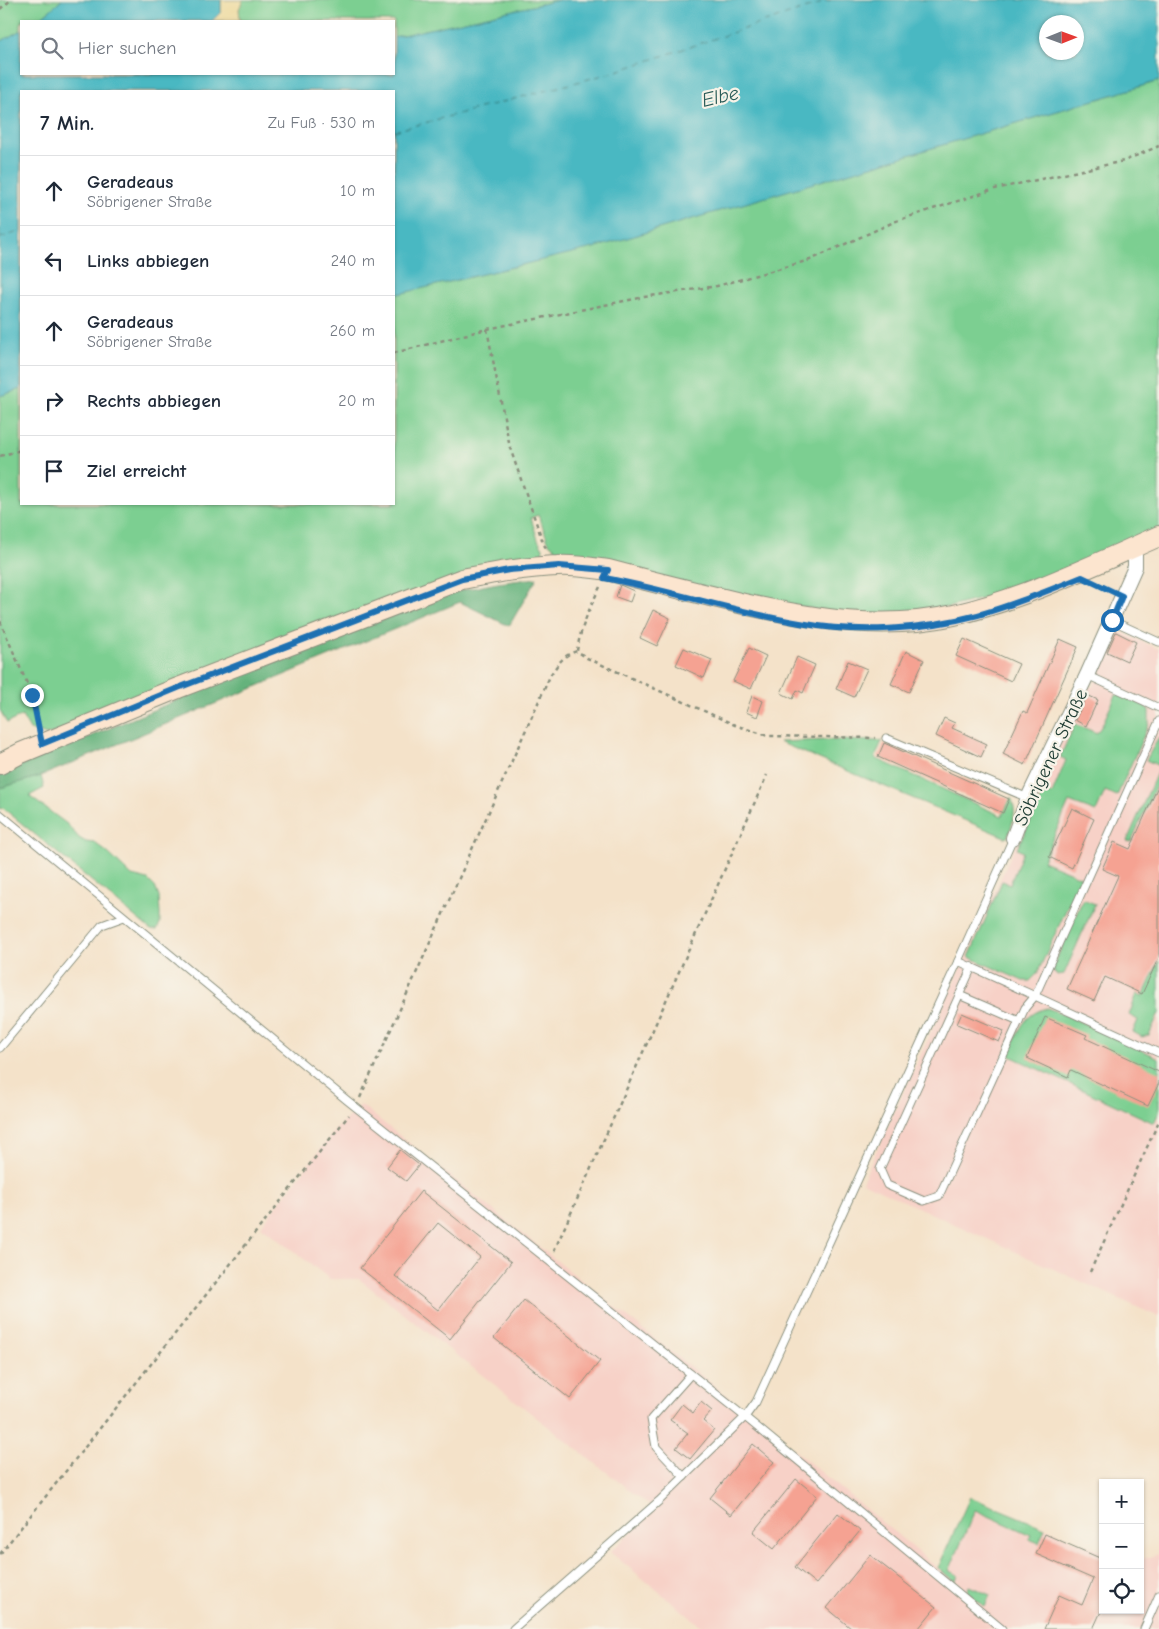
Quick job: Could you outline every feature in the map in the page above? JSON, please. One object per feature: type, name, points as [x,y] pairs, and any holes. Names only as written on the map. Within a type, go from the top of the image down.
[{"type":"street","points":[[0,764],[42,744],[178,688],[462,579],[509,570],[559,566],[608,570],[696,593],[805,616],[836,620],[892,622],[954,615],[1009,599],[1159,536]]},
{"type":"street","name":"Söbrigener Straße","points":[[1013,838],[1028,798],[1087,675],[1135,566],[1135,547]]},
{"type":"lane","points":[[1112,620],[1159,642]]},
{"type":"lane","name":"Söbrigener Straße","points":[[1087,675],[1159,708]]},
{"type":"lane","points":[[972,967],[880,1169],[887,1185],[924,1201],[939,1196],[1019,1020],[1025,1008],[1035,996],[1159,721]]},
{"type":"lane","points":[[886,738],[1028,798]]},
{"type":"lane","points":[[0,814],[356,1107],[746,1417],[1002,1629]]},
{"type":"lane","points":[[513,1629],[684,1477],[746,1417],[756,1402],[1013,838]]},
{"type":"lane","points":[[0,1048],[102,925],[124,917]]},
{"type":"lane","points":[[958,961],[1159,1053]]},
{"type":"lane","points":[[959,995],[1019,1020]]},
{"type":"lane","points":[[684,1477],[656,1447],[651,1420],[691,1374]]},
{"type":"lane","points":[[1144,1629],[1159,1595]]},
{"type":"path","points":[[0,9],[11,0]]},
{"type":"path","points":[[395,353],[487,328],[644,297],[717,286],[810,260],[896,221],[995,189],[1124,161],[1159,146]]},
{"type":"path","points":[[487,328],[510,448],[544,545],[559,566]]},
{"type":"path","points":[[0,456],[20,450]]},
{"type":"path","points":[[577,651],[592,604],[608,570]]},
{"type":"path","points":[[1090,581],[1122,596]]},
{"type":"path","points":[[0,621],[32,695],[42,744]]},
{"type":"path","points":[[0,1554],[356,1107],[551,674],[562,658],[568,653],[577,651],[587,658],[735,725],[768,736],[886,738]]},
{"type":"path","points":[[549,1261],[767,775]]},
{"type":"path","points":[[1090,1272],[1159,1121]]},
{"type":"shaded area","points":[[1114,629],[1159,649],[1159,1317],[862,1182],[967,954],[1085,689],[1089,686],[1093,687],[1101,670],[1096,668]]},
{"type":"shaded area","points":[[361,1105],[761,1423],[938,1568],[970,1497],[1099,1550],[1099,1614],[1144,1614],[1144,1559],[1159,1554],[1159,1629],[705,1629],[610,1552],[655,1510],[359,1279],[330,1279],[261,1226],[336,1129]]},
{"type":"green space","points":[[0,0],[62,0],[38,20],[20,20],[20,31],[0,42]]},
{"type":"green space","points":[[243,0],[559,0],[395,37],[395,20],[240,20],[239,8]]},
{"type":"green space","points":[[1159,81],[1159,529],[1009,592],[921,614],[838,614],[568,559],[549,543],[538,515],[531,518],[538,540],[543,548],[542,556],[536,559],[47,735],[30,730],[22,716],[7,723],[0,710],[0,396],[20,389],[20,505],[395,505],[395,295],[597,247]]},
{"type":"green space","points":[[537,578],[509,626],[460,602],[41,776],[0,788],[0,774],[182,698],[352,631],[462,590]]},
{"type":"green space","points":[[1116,695],[1145,706],[1149,710],[1149,724],[1117,796],[1105,791],[1096,812],[1069,802],[1043,861],[1081,877],[1037,974],[1030,981],[1023,981],[969,957],[1002,881],[1010,884],[1023,852],[1017,849],[1044,791],[1052,794],[1066,760],[1060,757],[1075,724],[1097,733]]},
{"type":"green space","points":[[1159,737],[1159,766],[1146,760]]},
{"type":"green space","points":[[827,740],[882,741],[875,758],[1002,816],[1011,798],[1014,813],[1007,838],[779,742]]},
{"type":"green space","points":[[1159,768],[1159,779],[1131,842],[1127,841]]},
{"type":"green space","points":[[41,776],[44,788],[29,796],[67,824],[79,838],[86,842],[95,843],[132,876],[148,880],[155,887],[159,897],[160,914],[160,923],[157,930],[151,930],[3,808],[0,809],[0,788]]},
{"type":"green space","points":[[1083,899],[1095,904],[1064,974],[1057,975],[1053,971],[1053,967]]},
{"type":"green space","points":[[1159,961],[1159,1013],[1149,1035],[1142,1037],[1133,1032],[1138,1020],[1129,1015],[1137,994],[1143,996]]},
{"type":"green space","points":[[1047,1008],[1159,1058],[1159,1112],[1154,1123],[1008,1055],[1018,1032],[1026,1020]]},
{"type":"green space","points":[[970,1497],[1045,1528],[1039,1543],[1029,1539],[1031,1535],[975,1510],[949,1571],[958,1575],[955,1582],[938,1568]]},
{"type":"green space","points":[[969,1586],[990,1595],[985,1607],[967,1591]]},
{"type":"sand","points":[[221,0],[243,0],[239,9],[240,20],[213,20],[221,12]]},
{"type":"water","points":[[62,0],[221,0],[221,12],[213,20],[38,20]]},
{"type":"water","name":"Elbe","points":[[559,0],[1159,0],[1159,81],[597,247],[395,295],[395,90],[20,90],[20,389],[0,396],[0,42],[20,31],[20,75],[395,75],[395,37]]},
{"type":"building","points":[[620,585],[634,591],[630,602],[616,597]]},
{"type":"building","points":[[653,610],[670,618],[657,646],[640,638]]},
{"type":"building","points":[[1116,632],[1136,642],[1127,661],[1107,652]]},
{"type":"building","points":[[964,639],[1019,664],[1011,681],[956,656]]},
{"type":"building","points":[[1060,639],[1078,647],[1025,765],[1003,754],[1023,711],[1027,713]]},
{"type":"building","points":[[684,648],[712,660],[704,678],[676,665]]},
{"type":"building","points":[[749,648],[766,656],[751,689],[733,681]]},
{"type":"building","points":[[906,651],[924,660],[909,692],[891,684]]},
{"type":"building","points":[[797,657],[815,665],[803,693],[797,690],[793,699],[781,693]]},
{"type":"building","points":[[848,661],[867,669],[854,697],[836,689]]},
{"type":"building","points":[[1087,695],[1098,700],[1086,726],[1075,720]]},
{"type":"building","points":[[752,696],[763,701],[757,717],[746,712]]},
{"type":"building","points":[[944,718],[955,723],[952,728],[987,744],[981,757],[936,736]]},
{"type":"building","points":[[884,743],[1009,799],[1003,813],[878,757]]},
{"type":"building","points":[[1159,784],[1159,957],[1142,994],[1105,977],[1094,1001],[1067,989],[1118,876],[1102,869],[1114,842],[1130,849]]},
{"type":"building","points":[[1072,808],[1094,819],[1072,868],[1049,857]]},
{"type":"building","points":[[962,1013],[1004,1031],[999,1042],[957,1024]]},
{"type":"building","points":[[1045,1017],[1087,1035],[1085,1038],[1159,1072],[1159,1083],[1148,1106],[1071,1070],[1068,1077],[1027,1058]]},
{"type":"building","points":[[400,1150],[419,1165],[406,1181],[387,1167]]},
{"type":"building","points":[[421,1191],[511,1262],[450,1339],[360,1268]],"holes":[[[438,1223],[480,1257],[438,1310],[395,1276]]]},
{"type":"building","points":[[524,1300],[600,1361],[570,1399],[494,1338]]},
{"type":"building","points":[[701,1402],[712,1411],[703,1421],[714,1430],[690,1459],[676,1448],[688,1433],[670,1420],[682,1404],[693,1413]]},
{"type":"building","points":[[753,1444],[774,1462],[731,1515],[710,1498]]},
{"type":"building","points":[[796,1479],[817,1496],[774,1549],[753,1532]]},
{"type":"building","points":[[838,1513],[860,1531],[816,1584],[795,1567]]},
{"type":"building","points":[[1045,1534],[1099,1558],[1100,1614],[1093,1629],[1044,1629],[1059,1595],[1082,1605],[1093,1579],[1036,1554]]},
{"type":"building","points":[[870,1555],[936,1607],[918,1629],[852,1629],[827,1608]]},
{"type":"ferry route","points":[[395,131],[611,73],[831,0]]},
{"type":"ferry route","points":[[0,238],[20,231]]},
{"type":"route","points":[[32,695],[42,744],[178,688],[462,579],[509,570],[559,566],[608,570],[604,578],[802,624],[863,629],[924,625],[979,615],[1082,577],[1122,596],[1112,620]]}]
